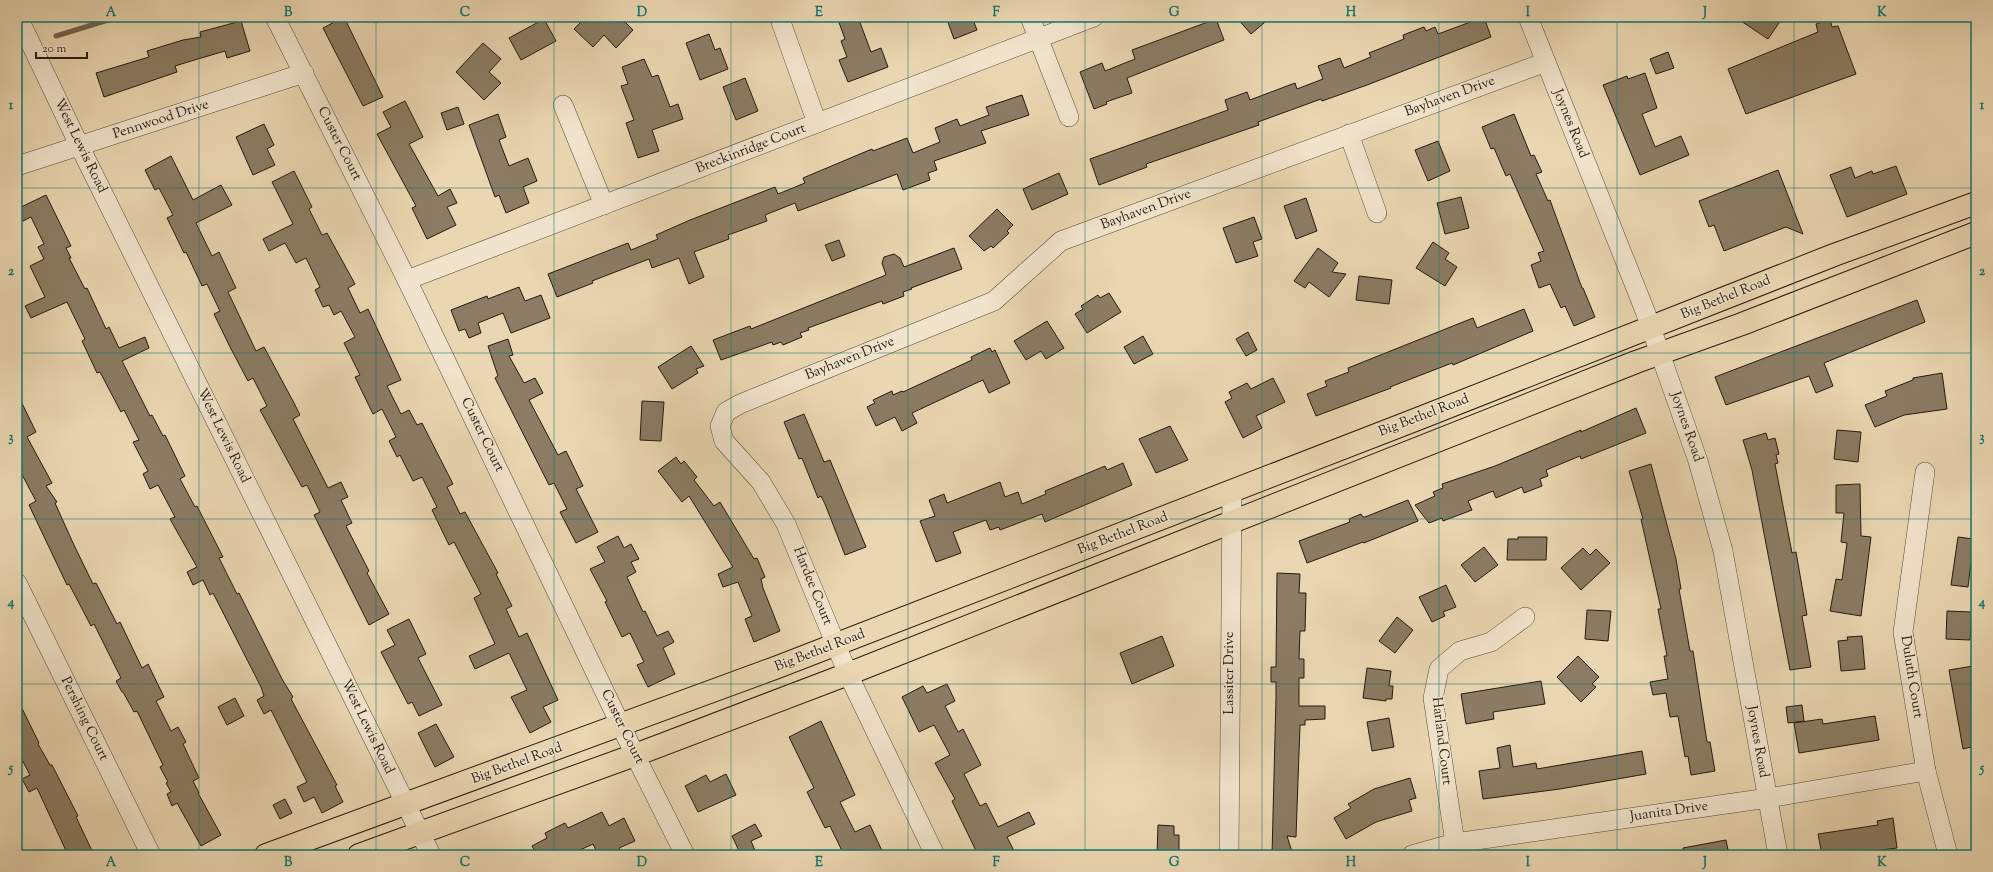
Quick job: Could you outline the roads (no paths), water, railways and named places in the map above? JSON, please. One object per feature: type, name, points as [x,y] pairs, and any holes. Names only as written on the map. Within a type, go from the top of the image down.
[{"type":"main road","name":"Big Bethel Road","points":[[266,855],[621,726],[836,645],[1848,249],[1976,203]]},
{"type":"main road","name":"Big Bethel Road","points":[[359,855],[635,755],[848,674],[1660,353],[1742,324],[1976,233]]},
{"type":"street","name":"West Lewis Road","points":[[18,17],[80,147],[431,855]]},
{"type":"street","name":"Custer Court","points":[[275,17],[408,280],[621,726],[685,855]]},
{"type":"street","points":[[1030,17],[1069,117]]},
{"type":"street","name":"Breckinridge Court","points":[[408,280],[1094,17]]},
{"type":"street","name":"Joynes Road","points":[[1528,17],[1651,327],[1698,461],[1723,551],[1778,855]]},
{"type":"street","points":[[782,22],[817,123]]},
{"type":"street","name":"Bayhaven Drive","points":[[767,393],[994,302],[1061,241],[1546,62]]},
{"type":"street","name":"Pennwood Drive","points":[[17,166],[80,147],[304,73]]},
{"type":"street","points":[[563,105],[604,205]]},
{"type":"street","points":[[1349,134],[1377,214]]},
{"type":"street","name":"Hardee Court","points":[[767,393],[740,404],[726,412],[720,426],[724,441],[761,482],[786,524],[848,674],[936,855]]},
{"type":"street","name":"Duluth Court","points":[[1925,472],[1903,632],[1926,771],[1948,855]]},
{"type":"street","name":"Lassiter Drive","points":[[1229,855],[1232,491]]},
{"type":"street","name":"Pershing Court","points":[[17,583],[151,855]]},
{"type":"street","name":"Harland Court","points":[[1455,843],[1433,698],[1440,669],[1460,651],[1491,642],[1525,617]]},
{"type":"street","name":"Juanita Drive","points":[[1412,855],[1455,843],[1768,798],[1926,771]]},
{"type":"waterway","points":[[56,36],[118,17]]}]
